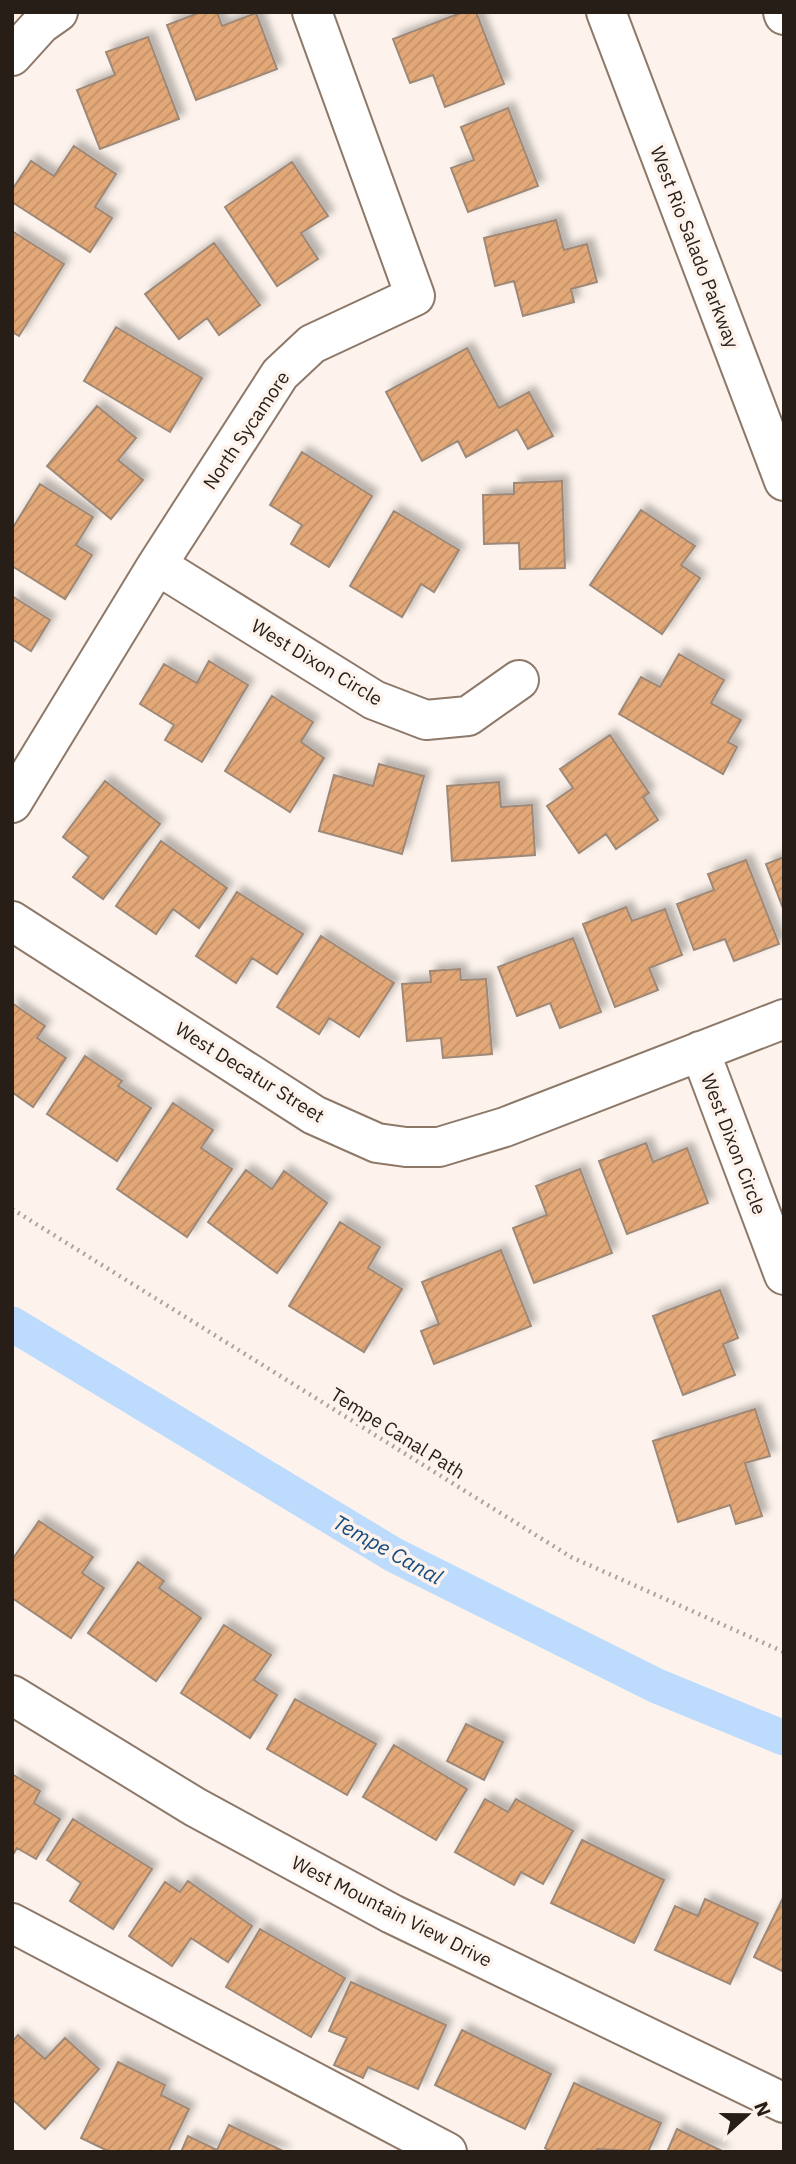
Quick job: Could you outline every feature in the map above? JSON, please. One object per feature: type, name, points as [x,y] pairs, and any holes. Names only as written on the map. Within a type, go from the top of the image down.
[{"type":"street","points":[[12,56],[41,24],[58,12]]},
{"type":"street","name":"North Sycamore","points":[[12,803],[157,565],[280,374],[312,344],[415,296],[312,12]]},
{"type":"street","name":"West Rio Salado Parkway","points":[[606,12],[784,481]]},
{"type":"street","name":"West Dixon Circle","points":[[157,565],[374,700],[426,720],[468,716],[519,680]]},
{"type":"street","name":"West Decatur Street","points":[[12,921],[314,1115],[377,1143],[439,1147],[505,1127],[784,1019]]},
{"type":"street","name":"West Dixon Circle","points":[[700,1051],[784,1275]]},
{"type":"street","name":"West Mountain View Drive","points":[[12,1695],[195,1807],[392,1914],[784,2103]]},
{"type":"street","points":[[12,1923],[447,2152]]},
{"type":"path","name":"Tempe Canal Path","points":[[12,1209],[571,1557],[784,1652]]},
{"type":"building","points":[[201,12],[217,12],[222,26],[256,13],[277,69],[196,100],[167,25]]},
{"type":"building","points":[[463,12],[476,12],[504,84],[445,107],[433,75],[410,83],[393,39]]},
{"type":"building","points":[[148,37],[179,119],[100,149],[77,90],[115,75],[106,52]]},
{"type":"building","points":[[508,108],[538,186],[468,212],[451,168],[474,160],[461,127]]},
{"type":"building","points":[[74,146],[116,174],[95,207],[112,218],[90,252],[12,202],[12,190],[31,161],[54,176]]},
{"type":"building","points":[[292,162],[328,216],[301,233],[318,259],[277,286],[225,207]]},
{"type":"building","points":[[556,220],[564,250],[587,244],[597,282],[571,289],[574,302],[523,316],[514,281],[495,286],[484,238]]},
{"type":"building","points":[[12,231],[64,264],[19,336],[12,332]]},
{"type":"building","points":[[214,243],[260,305],[219,335],[207,318],[179,339],[145,294]]},
{"type":"building","points":[[116,327],[202,378],[170,432],[84,381]]},
{"type":"building","points":[[467,348],[499,408],[529,392],[553,436],[528,449],[517,429],[466,457],[458,441],[422,461],[386,392]]},
{"type":"building","points":[[97,406],[136,438],[118,460],[143,480],[111,519],[47,466]]},
{"type":"building","points":[[302,452],[372,496],[329,567],[291,544],[302,525],[270,505]]},
{"type":"building","points":[[562,481],[565,568],[520,569],[519,543],[484,544],[483,495],[514,494],[514,483]]},
{"type":"building","points":[[40,484],[93,517],[76,545],[92,555],[65,599],[12,566],[12,529]]},
{"type":"building","points":[[641,510],[695,546],[681,565],[700,578],[662,634],[590,585]]},
{"type":"building","points":[[394,511],[459,550],[434,592],[421,584],[402,617],[350,586]]},
{"type":"building","points":[[12,596],[50,620],[31,651],[12,639]]},
{"type":"building","points":[[679,654],[724,680],[711,703],[741,720],[728,742],[737,747],[723,774],[619,714],[641,677],[660,687]]},
{"type":"building","points":[[209,661],[248,685],[202,762],[165,740],[174,725],[140,704],[164,664],[197,683]]},
{"type":"building","points":[[272,696],[313,722],[301,742],[324,758],[290,812],[225,771]]},
{"type":"building","points":[[610,735],[649,793],[643,797],[658,820],[616,849],[606,834],[579,853],[547,806],[573,788],[560,769]]},
{"type":"building","points":[[379,764],[424,776],[402,854],[319,831],[334,775],[373,786]]},
{"type":"building","points":[[105,781],[160,824],[103,899],[73,877],[89,857],[63,837]]},
{"type":"building","points":[[499,782],[501,807],[532,805],[535,855],[452,861],[447,786]]},
{"type":"building","points":[[161,841],[227,888],[199,928],[173,909],[156,934],[116,906]]},
{"type":"building","points":[[784,857],[784,911],[766,864]]},
{"type":"building","points":[[746,860],[779,944],[734,961],[725,939],[694,950],[677,904],[714,890],[708,874]]},
{"type":"building","points":[[237,892],[303,934],[277,974],[252,958],[236,983],[196,956]]},
{"type":"building","points":[[626,907],[632,921],[665,909],[682,955],[649,968],[658,990],[615,1007],[583,924]]},
{"type":"building","points":[[321,936],[394,983],[359,1037],[329,1018],[319,1034],[277,1007]]},
{"type":"building","points":[[573,938],[601,1012],[560,1028],[550,1003],[517,1016],[498,967]]},
{"type":"building","points":[[460,969],[461,980],[486,979],[492,1054],[443,1058],[441,1038],[407,1041],[402,984],[431,982],[430,971]]},
{"type":"building","points":[[12,1003],[45,1026],[37,1038],[66,1058],[33,1107],[12,1092]]},
{"type":"building","points":[[85,1056],[122,1081],[118,1086],[151,1108],[117,1161],[47,1114]]},
{"type":"building","points":[[173,1103],[213,1130],[201,1148],[232,1169],[187,1237],[117,1189]]},
{"type":"building","points":[[646,1143],[653,1162],[687,1148],[708,1203],[627,1234],[599,1161]]},
{"type":"building","points":[[580,1169],[612,1253],[534,1283],[513,1228],[547,1215],[536,1186]]},
{"type":"building","points":[[246,1170],[272,1189],[284,1171],[327,1203],[277,1273],[208,1222]]},
{"type":"building","points":[[340,1222],[380,1247],[368,1268],[402,1289],[364,1352],[289,1306]]},
{"type":"building","points":[[501,1250],[531,1326],[434,1364],[421,1331],[439,1324],[422,1282]]},
{"type":"building","points":[[720,1290],[738,1338],[723,1344],[735,1375],[683,1395],[653,1316]]},
{"type":"building","points":[[755,1409],[770,1456],[745,1463],[762,1516],[736,1524],[730,1505],[678,1522],[653,1441]]},
{"type":"building","points":[[39,1521],[93,1557],[82,1573],[104,1588],[71,1638],[12,1598],[12,1560]]},
{"type":"building","points":[[138,1562],[164,1581],[159,1588],[201,1618],[156,1681],[88,1633]]},
{"type":"building","points":[[224,1625],[271,1655],[254,1680],[277,1695],[250,1738],[181,1693]]},
{"type":"building","points":[[295,1699],[376,1744],[347,1795],[267,1749]]},
{"type":"building","points":[[466,1724],[503,1742],[484,1780],[447,1761]]},
{"type":"building","points":[[394,1745],[467,1789],[436,1840],[363,1797]]},
{"type":"building","points":[[12,1774],[40,1791],[34,1803],[60,1819],[36,1859],[17,1848],[12,1856]]},
{"type":"building","points":[[485,1799],[508,1812],[516,1799],[573,1831],[543,1884],[521,1872],[514,1885],[455,1852]]},
{"type":"building","points":[[73,1819],[152,1869],[113,1929],[70,1901],[81,1883],[47,1860]]},
{"type":"building","points":[[582,1840],[664,1880],[634,1943],[551,1903]]},
{"type":"building","points":[[188,1881],[252,1926],[228,1962],[191,1938],[172,1966],[129,1936],[165,1882],[180,1892]]},
{"type":"building","points":[[784,1896],[784,1972],[754,1957]]},
{"type":"building","points":[[705,1899],[758,1923],[730,1984],[655,1950],[675,1906],[698,1916]]},
{"type":"building","points":[[260,1929],[345,1978],[311,2037],[226,1987]]},
{"type":"building","points":[[351,1982],[446,2025],[418,2089],[368,2067],[363,2078],[334,2065],[347,2038],[329,2031]]},
{"type":"building","points":[[462,2030],[551,2074],[525,2129],[435,2085]]},
{"type":"building","points":[[18,2035],[45,2059],[65,2038],[99,2069],[45,2129],[12,2099],[12,2042]]},
{"type":"building","points":[[118,2062],[165,2085],[161,2095],[189,2109],[168,2152],[110,2152],[81,2138]]},
{"type":"building","points":[[574,2083],[661,2123],[648,2152],[597,2149],[595,2152],[552,2152],[545,2148]]},
{"type":"building","points":[[229,2125],[285,2152],[181,2152],[188,2136],[217,2150]]},
{"type":"building","points":[[677,2129],[724,2152],[667,2152]]},
{"type":"waterway","name":"Tempe Canal","points":[[12,1324],[394,1555],[657,1686],[784,1738]]}]
